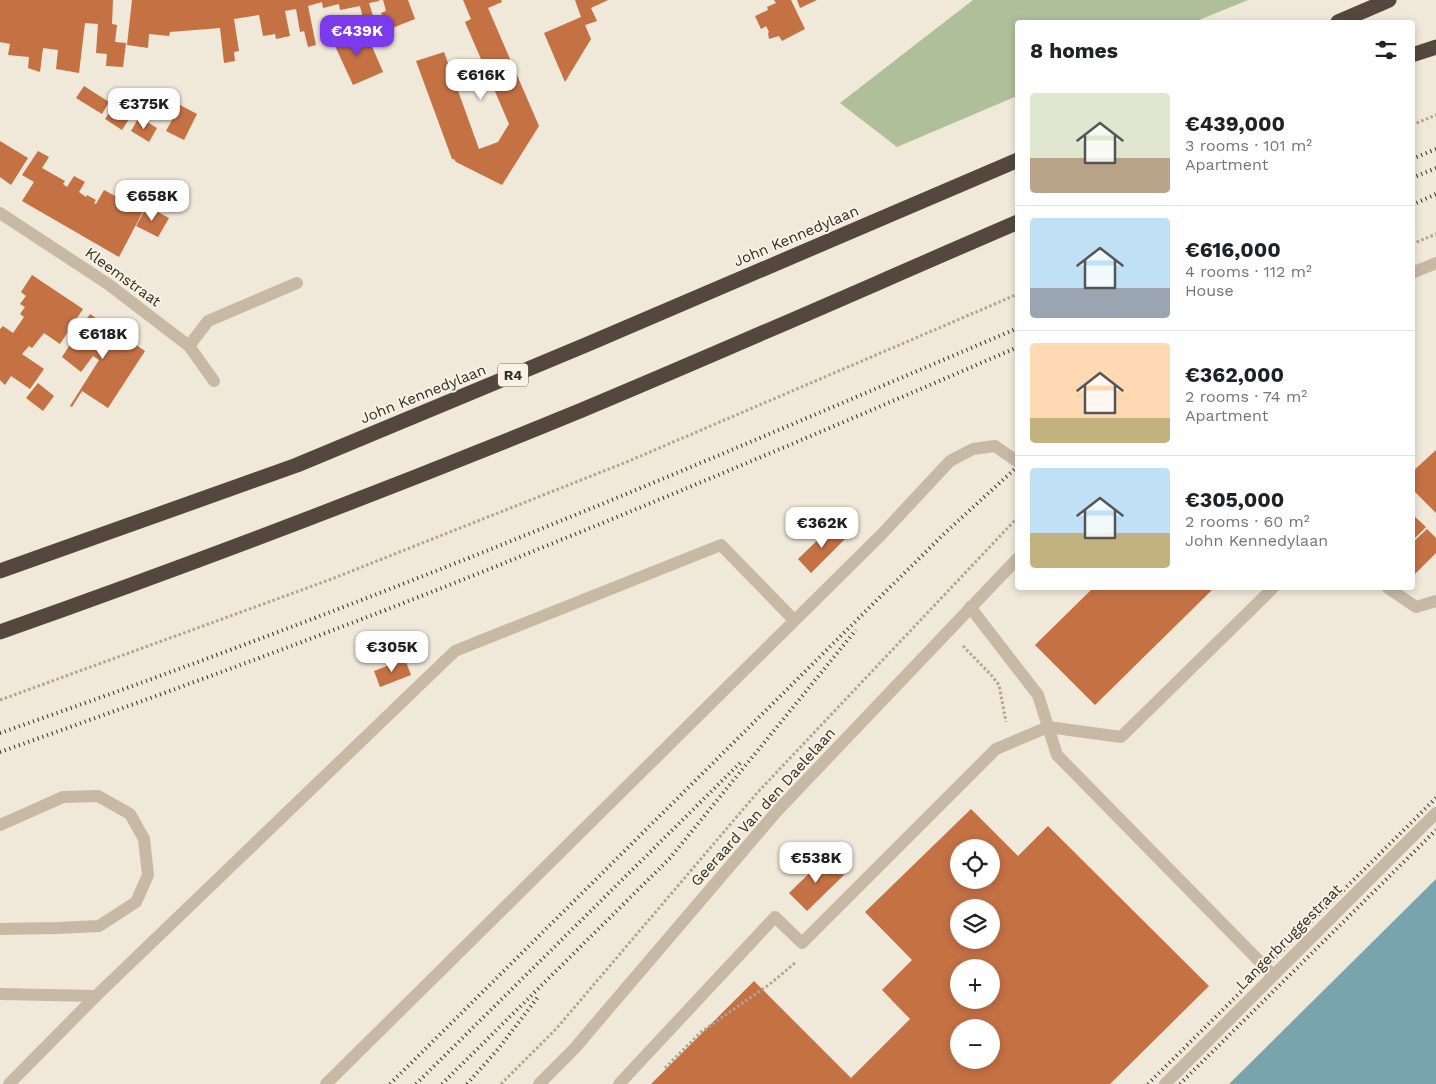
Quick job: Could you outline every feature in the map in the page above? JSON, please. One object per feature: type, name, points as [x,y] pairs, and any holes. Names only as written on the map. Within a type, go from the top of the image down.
[{"type":"highway","points":[[1343,20],[1389,0]]},
{"type":"highway","points":[[1415,55],[1436,47]]},
{"type":"highway","name":"John Kennedylaan","points":[[0,571],[297,465],[588,344],[1015,161]]},
{"type":"highway","points":[[0,632],[118,590],[294,523],[582,410],[1015,223]]},
{"type":"street","name":"Kleemstraat","points":[[0,213],[108,284],[189,346],[214,381]]},
{"type":"street","points":[[1415,273],[1436,263]]},
{"type":"street","points":[[189,346],[208,321],[297,283]]},
{"type":"street","points":[[326,1084],[880,535],[950,462],[973,449],[995,446],[1015,460]]},
{"type":"street","points":[[9,1084],[96,996],[455,651],[721,545],[794,620]]},
{"type":"street","name":"Geeraard Van den Daelelaan","points":[[539,1084],[574,1049],[777,811],[1015,561]]},
{"type":"street","points":[[619,1084],[775,917],[802,942],[996,749],[1048,727],[1121,737],[1271,590]]},
{"type":"street","points":[[1391,590],[1416,607],[1436,601]]},
{"type":"street","points":[[970,607],[1038,695],[1057,755],[1273,975]]},
{"type":"street","points":[[0,825],[63,797],[98,796],[130,814],[144,839],[148,875],[136,902],[99,926],[0,929]]},
{"type":"street","name":"Langerbruggestraat","points":[[1164,1084],[1436,813]]},
{"type":"street","points":[[0,994],[96,996]]},
{"type":"path","points":[[1415,124],[1436,115]]},
{"type":"path","points":[[1415,243],[1436,234]]},
{"type":"path","points":[[0,700],[329,580],[620,464],[1015,295]]},
{"type":"green space","points":[[973,0],[1248,0],[1199,20],[1015,20],[1015,97],[897,147],[840,103]]},
{"type":"water","points":[[1436,879],[1436,1084],[1229,1084]]},
{"type":"building","points":[[0,0],[113,0],[112,24],[117,25],[115,42],[126,43],[123,67],[106,66],[107,54],[96,53],[98,24],[85,23],[79,73],[56,69],[58,50],[43,48],[40,72],[28,68],[29,57],[8,55],[10,44],[0,42]]},
{"type":"building","points":[[132,0],[379,1],[369,3],[373,16],[363,19],[360,6],[340,10],[339,4],[323,8],[322,2],[308,6],[316,45],[308,47],[304,31],[300,32],[296,9],[285,11],[290,36],[276,39],[275,34],[263,36],[259,15],[234,19],[239,51],[234,52],[235,61],[224,63],[220,28],[170,32],[169,36],[149,34],[148,48],[127,45]]},
{"type":"building","points":[[383,0],[408,0],[415,19],[387,30],[381,13],[386,11]]},
{"type":"building","points":[[463,0],[501,0],[502,2],[488,8],[539,126],[502,185],[452,159],[416,61],[444,52],[479,149],[498,142],[509,124],[465,22],[471,19]]},
{"type":"building","points":[[575,0],[608,0],[591,8],[597,21],[585,25],[591,39],[565,82],[544,33],[581,17]]},
{"type":"building","points":[[774,0],[791,0],[805,29],[782,41],[779,36],[769,39],[769,32],[766,26],[761,29],[755,16],[768,10],[767,7],[776,3]]},
{"type":"building","points":[[797,0],[817,0],[800,8]]},
{"type":"building","points":[[346,29],[352,43],[368,37],[383,72],[353,85],[330,35]]},
{"type":"building","points":[[84,86],[109,102],[102,114],[76,98]]},
{"type":"building","points":[[144,102],[155,109],[147,121],[136,114]]},
{"type":"building","points":[[116,103],[133,113],[122,130],[105,119]]},
{"type":"building","points":[[180,105],[197,114],[184,140],[166,131]]},
{"type":"building","points":[[139,117],[157,128],[149,142],[131,131]]},
{"type":"building","points":[[0,141],[28,158],[11,185],[0,177]]},
{"type":"building","points":[[38,151],[49,157],[42,168],[65,181],[63,184],[67,187],[74,176],[85,182],[79,192],[86,197],[87,195],[96,200],[94,203],[96,204],[104,190],[119,198],[127,185],[150,198],[119,257],[22,201],[34,182],[22,175]]},
{"type":"building","points":[[147,206],[169,218],[158,237],[136,226]]},
{"type":"building","points":[[32,275],[83,309],[60,344],[44,333],[32,348],[29,346],[22,354],[44,369],[30,389],[11,376],[5,385],[0,380],[0,329],[3,326],[13,333],[24,317],[20,314],[25,307],[20,304],[26,296],[21,292]]},
{"type":"building","points":[[90,314],[145,351],[108,408],[82,391],[72,407],[70,406],[99,360],[93,356],[81,372],[62,357]]},
{"type":"building","points":[[38,383],[54,396],[43,411],[26,398]]},
{"type":"building","points":[[1436,450],[1436,513],[1415,492],[1415,469]]},
{"type":"building","points":[[1415,517],[1426,527],[1415,538]]},
{"type":"building","points":[[833,525],[846,538],[811,573],[798,559]]},
{"type":"building","points":[[1427,529],[1436,538],[1436,553],[1415,574],[1415,540]]},
{"type":"building","points":[[1091,590],[1212,590],[1095,705],[1035,645]]},
{"type":"building","points":[[405,659],[411,675],[380,687],[374,671]]},
{"type":"building","points":[[971,809],[1018,856],[1048,826],[1209,986],[1110,1084],[651,1084],[754,981],[851,1078],[910,1019],[882,990],[912,960],[865,912]]},
{"type":"building","points":[[826,857],[844,875],[807,911],[789,893]]},
{"type":"railway","points":[[1415,158],[1436,149]]},
{"type":"railway","points":[[1415,177],[1436,168]]},
{"type":"railway","points":[[1415,204],[1436,194]]},
{"type":"railway","points":[[0,733],[225,652],[449,566],[808,418],[1015,329]]},
{"type":"railway","points":[[0,752],[274,652],[478,573],[723,473],[1015,348]]},
{"type":"railway","points":[[390,1084],[882,595],[946,532],[1015,469]]},
{"type":"railway","points":[[442,1084],[670,858],[856,630]]},
{"type":"railway","points":[[416,1084],[741,762]]},
{"type":"railway","points":[[1148,1084],[1436,798]]},
{"type":"railway","points":[[1180,1084],[1436,830]]},
{"type":"railway","points":[[467,1084],[499,1048],[538,997]]}]
